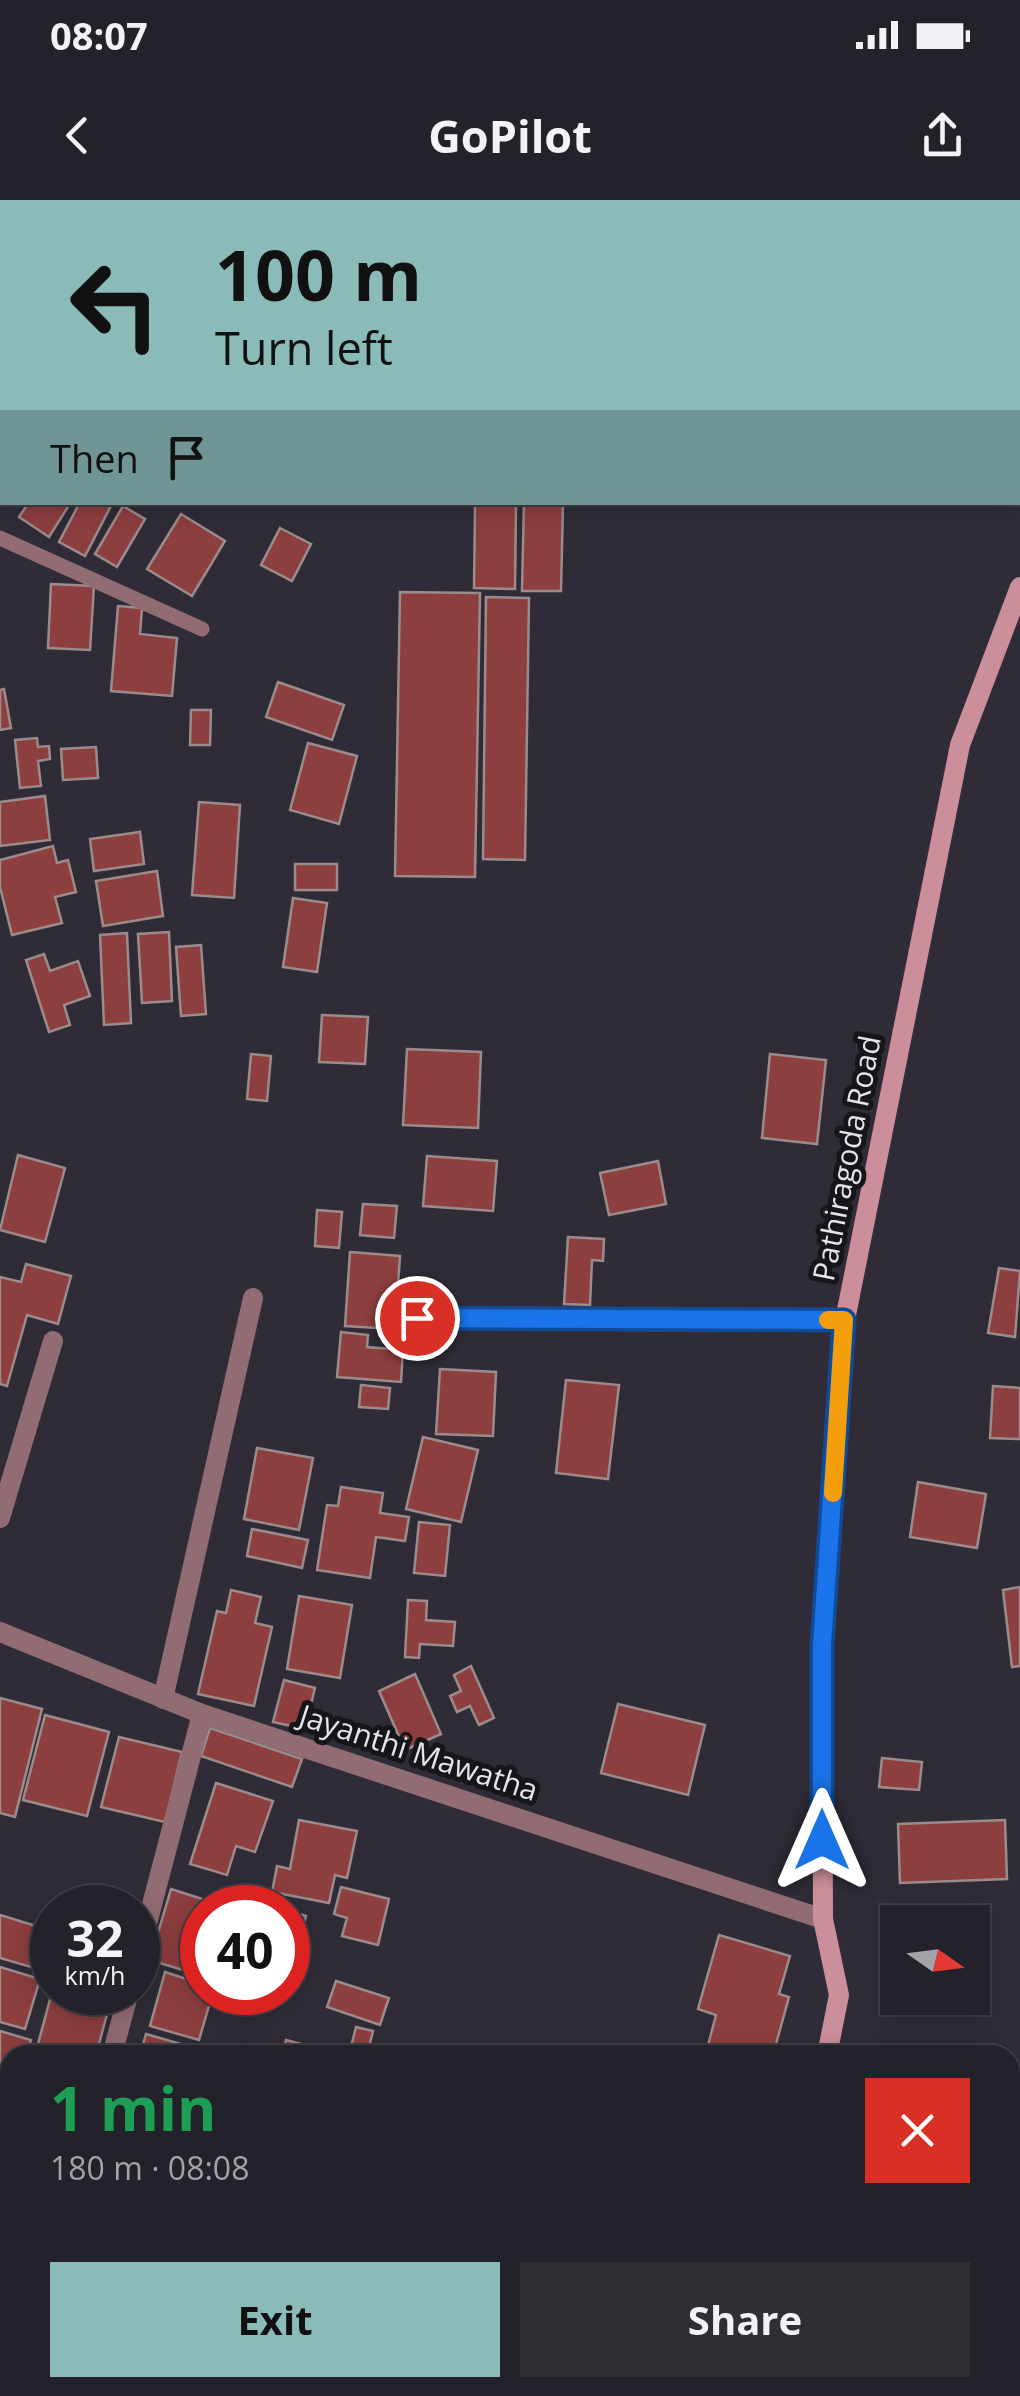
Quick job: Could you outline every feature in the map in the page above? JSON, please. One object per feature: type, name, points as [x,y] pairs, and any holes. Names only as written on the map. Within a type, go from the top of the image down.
[{"type":"street","name":"Pathiragoda Road","points":[[830,2045],[838,1995],[823,1918],[822,1645],[844,1320],[960,745],[1020,587]]},
{"type":"street","points":[[163,1699],[254,1298]]},
{"type":"street","points":[[417,1318],[844,1320]]},
{"type":"street","points":[[0,1518],[53,1341]]},
{"type":"street","name":"Jayanthi Mawatha","points":[[0,1632],[202,1714],[823,1918]]},
{"type":"street","points":[[157,1885],[202,1714]]},
{"type":"street","points":[[115,2045],[122,2015]]},
{"type":"lane","points":[[0,538],[202,628]]},
{"type":"building","points":[[27,505],[69,505],[49,537],[19,517]]},
{"type":"building","points":[[78,505],[111,505],[85,556],[59,542]]},
{"type":"building","points":[[475,505],[516,505],[515,589],[474,588]]},
{"type":"building","points":[[524,505],[563,505],[561,591],[522,591]]},
{"type":"building","points":[[123,506],[145,519],[117,567],[95,554]]},
{"type":"building","points":[[181,514],[225,541],[192,596],[147,569]]},
{"type":"building","points":[[280,528],[311,544],[292,581],[261,565]]},
{"type":"building","points":[[51,584],[94,586],[90,650],[48,648]]},
{"type":"building","points":[[400,592],[480,593],[475,877],[395,876]]},
{"type":"building","points":[[486,597],[529,598],[525,860],[483,859]]},
{"type":"building","points":[[118,606],[142,608],[140,634],[177,638],[172,696],[111,691]]},
{"type":"building","points":[[278,682],[344,705],[332,740],[266,717]]},
{"type":"building","points":[[4,689],[11,728],[0,730],[0,690]]},
{"type":"building","points":[[191,710],[211,710],[210,745],[190,745]]},
{"type":"building","points":[[37,738],[38,747],[49,746],[50,759],[38,761],[41,786],[20,788],[15,740]]},
{"type":"building","points":[[308,743],[357,756],[339,824],[290,810]]},
{"type":"building","points":[[96,747],[98,778],[63,780],[61,749]]},
{"type":"building","points":[[45,796],[50,840],[0,846],[0,802]]},
{"type":"building","points":[[199,802],[240,805],[234,898],[192,895]]},
{"type":"building","points":[[140,832],[144,864],[94,871],[90,839]]},
{"type":"building","points":[[53,846],[57,863],[68,860],[76,892],[55,897],[62,923],[12,935],[0,887],[0,860]]},
{"type":"building","points":[[295,864],[337,864],[337,890],[295,890]]},
{"type":"building","points":[[157,871],[163,916],[103,926],[96,881]]},
{"type":"building","points":[[293,898],[327,903],[317,972],[283,967]]},
{"type":"building","points":[[169,932],[172,1001],[142,1003],[138,934]]},
{"type":"building","points":[[127,933],[131,1023],[104,1025],[100,935]]},
{"type":"building","points":[[201,945],[206,1014],[181,1016],[176,947]]},
{"type":"building","points":[[44,954],[50,971],[78,961],[90,996],[64,1005],[70,1025],[49,1032],[26,960]]},
{"type":"building","points":[[322,1015],[368,1017],[365,1064],[319,1062]]},
{"type":"building","points":[[407,1049],[481,1052],[478,1128],[403,1125]]},
{"type":"building","points":[[251,1054],[271,1056],[267,1101],[247,1099]]},
{"type":"building","points":[[770,1054],[826,1060],[817,1144],[762,1138]]},
{"type":"building","points":[[18,1155],[65,1168],[45,1242],[0,1230]]},
{"type":"building","points":[[427,1156],[497,1161],[493,1211],[423,1206]]},
{"type":"building","points":[[658,1161],[666,1204],[609,1215],[600,1173]]},
{"type":"building","points":[[363,1204],[397,1206],[394,1238],[360,1235]]},
{"type":"building","points":[[317,1210],[342,1212],[339,1248],[315,1246]]},
{"type":"building","points":[[568,1237],[604,1239],[603,1261],[592,1260],[590,1305],[564,1304]]},
{"type":"building","points":[[350,1252],[400,1256],[395,1329],[345,1326]]},
{"type":"building","points":[[26,1264],[71,1276],[58,1324],[27,1315],[7,1386],[0,1384],[0,1277],[21,1282]]},
{"type":"building","points":[[999,1268],[1020,1271],[1015,1337],[988,1333]]},
{"type":"building","points":[[341,1332],[368,1335],[367,1347],[403,1350],[401,1382],[337,1377]]},
{"type":"building","points":[[440,1369],[496,1372],[493,1436],[436,1434]]},
{"type":"building","points":[[566,1380],[619,1385],[608,1479],[556,1473]]},
{"type":"building","points":[[361,1385],[390,1388],[388,1409],[359,1407]]},
{"type":"building","points":[[993,1386],[1020,1388],[1020,1439],[990,1438]]},
{"type":"building","points":[[423,1437],[478,1450],[461,1522],[406,1509]]},
{"type":"building","points":[[257,1448],[313,1458],[299,1530],[244,1519]]},
{"type":"building","points":[[918,1482],[986,1494],[977,1548],[910,1537]]},
{"type":"building","points":[[341,1487],[383,1493],[380,1513],[409,1517],[405,1541],[376,1537],[370,1578],[317,1570],[327,1505],[338,1506]]},
{"type":"building","points":[[419,1522],[450,1525],[445,1576],[414,1573]]},
{"type":"building","points":[[252,1529],[308,1540],[302,1568],[247,1556]]},
{"type":"building","points":[[1020,1587],[1020,1666],[1012,1667],[1003,1590]]},
{"type":"building","points":[[231,1590],[261,1597],[255,1623],[272,1627],[254,1706],[198,1694],[217,1611],[226,1613]]},
{"type":"building","points":[[299,1596],[352,1605],[340,1678],[287,1669]]},
{"type":"building","points":[[408,1600],[427,1601],[426,1620],[455,1622],[453,1646],[420,1644],[419,1658],[405,1657]]},
{"type":"building","points":[[471,1666],[494,1718],[479,1725],[470,1706],[457,1712],[450,1696],[461,1691],[454,1675]]},
{"type":"building","points":[[415,1674],[441,1734],[405,1750],[379,1691]]},
{"type":"building","points":[[284,1680],[315,1688],[305,1729],[273,1722]]},
{"type":"building","points":[[0,1698],[42,1709],[15,1817],[0,1813]]},
{"type":"building","points":[[618,1704],[705,1725],[688,1795],[601,1773]]},
{"type":"building","points":[[45,1715],[109,1732],[87,1816],[23,1800]]},
{"type":"building","points":[[210,1728],[302,1759],[292,1787],[201,1756]]},
{"type":"building","points":[[119,1737],[182,1752],[165,1822],[101,1807]]},
{"type":"building","points":[[882,1758],[922,1762],[919,1790],[879,1787]]},
{"type":"building","points":[[216,1783],[273,1801],[255,1852],[236,1846],[227,1875],[190,1864]]},
{"type":"building","points":[[299,1820],[357,1831],[347,1878],[335,1875],[329,1903],[310,1899],[310,1885],[273,1885],[277,1866],[290,1869]]},
{"type":"building","points":[[1005,1820],[1007,1879],[900,1883],[898,1824]]},
{"type":"building","points":[[341,1887],[389,1899],[378,1945],[342,1936],[347,1918],[334,1914]]},
{"type":"building","points":[[171,1889],[180,1892],[180,1969],[160,1963],[160,1926]]},
{"type":"building","points":[[0,1915],[30,1924],[30,1967],[0,1958]]},
{"type":"building","points":[[719,1935],[790,1956],[779,1994],[789,1997],[776,2045],[708,2045],[716,2015],[698,2009]]},
{"type":"building","points":[[0,1967],[30,1976],[30,2012],[25,2029],[0,2022]]},
{"type":"building","points":[[165,1972],[180,1977],[180,2015],[206,2015],[199,2040],[150,2026],[153,2015],[160,2015]]},
{"type":"building","points":[[336,1981],[389,1998],[380,2025],[327,2007]]},
{"type":"building","points":[[46,2015],[107,2015],[99,2045],[38,2045]]},
{"type":"building","points":[[356,2027],[373,2031],[370,2045],[352,2045]]},
{"type":"building","points":[[0,2031],[31,2040],[30,2045],[0,2045]]},
{"type":"building","points":[[146,2034],[184,2045],[143,2045]]},
{"type":"slow traffic","points":[[828,1320],[844,1320],[833,1493]]},
{"type":"route","points":[[417,1318],[844,1320],[822,1645],[822,1840]]}]
